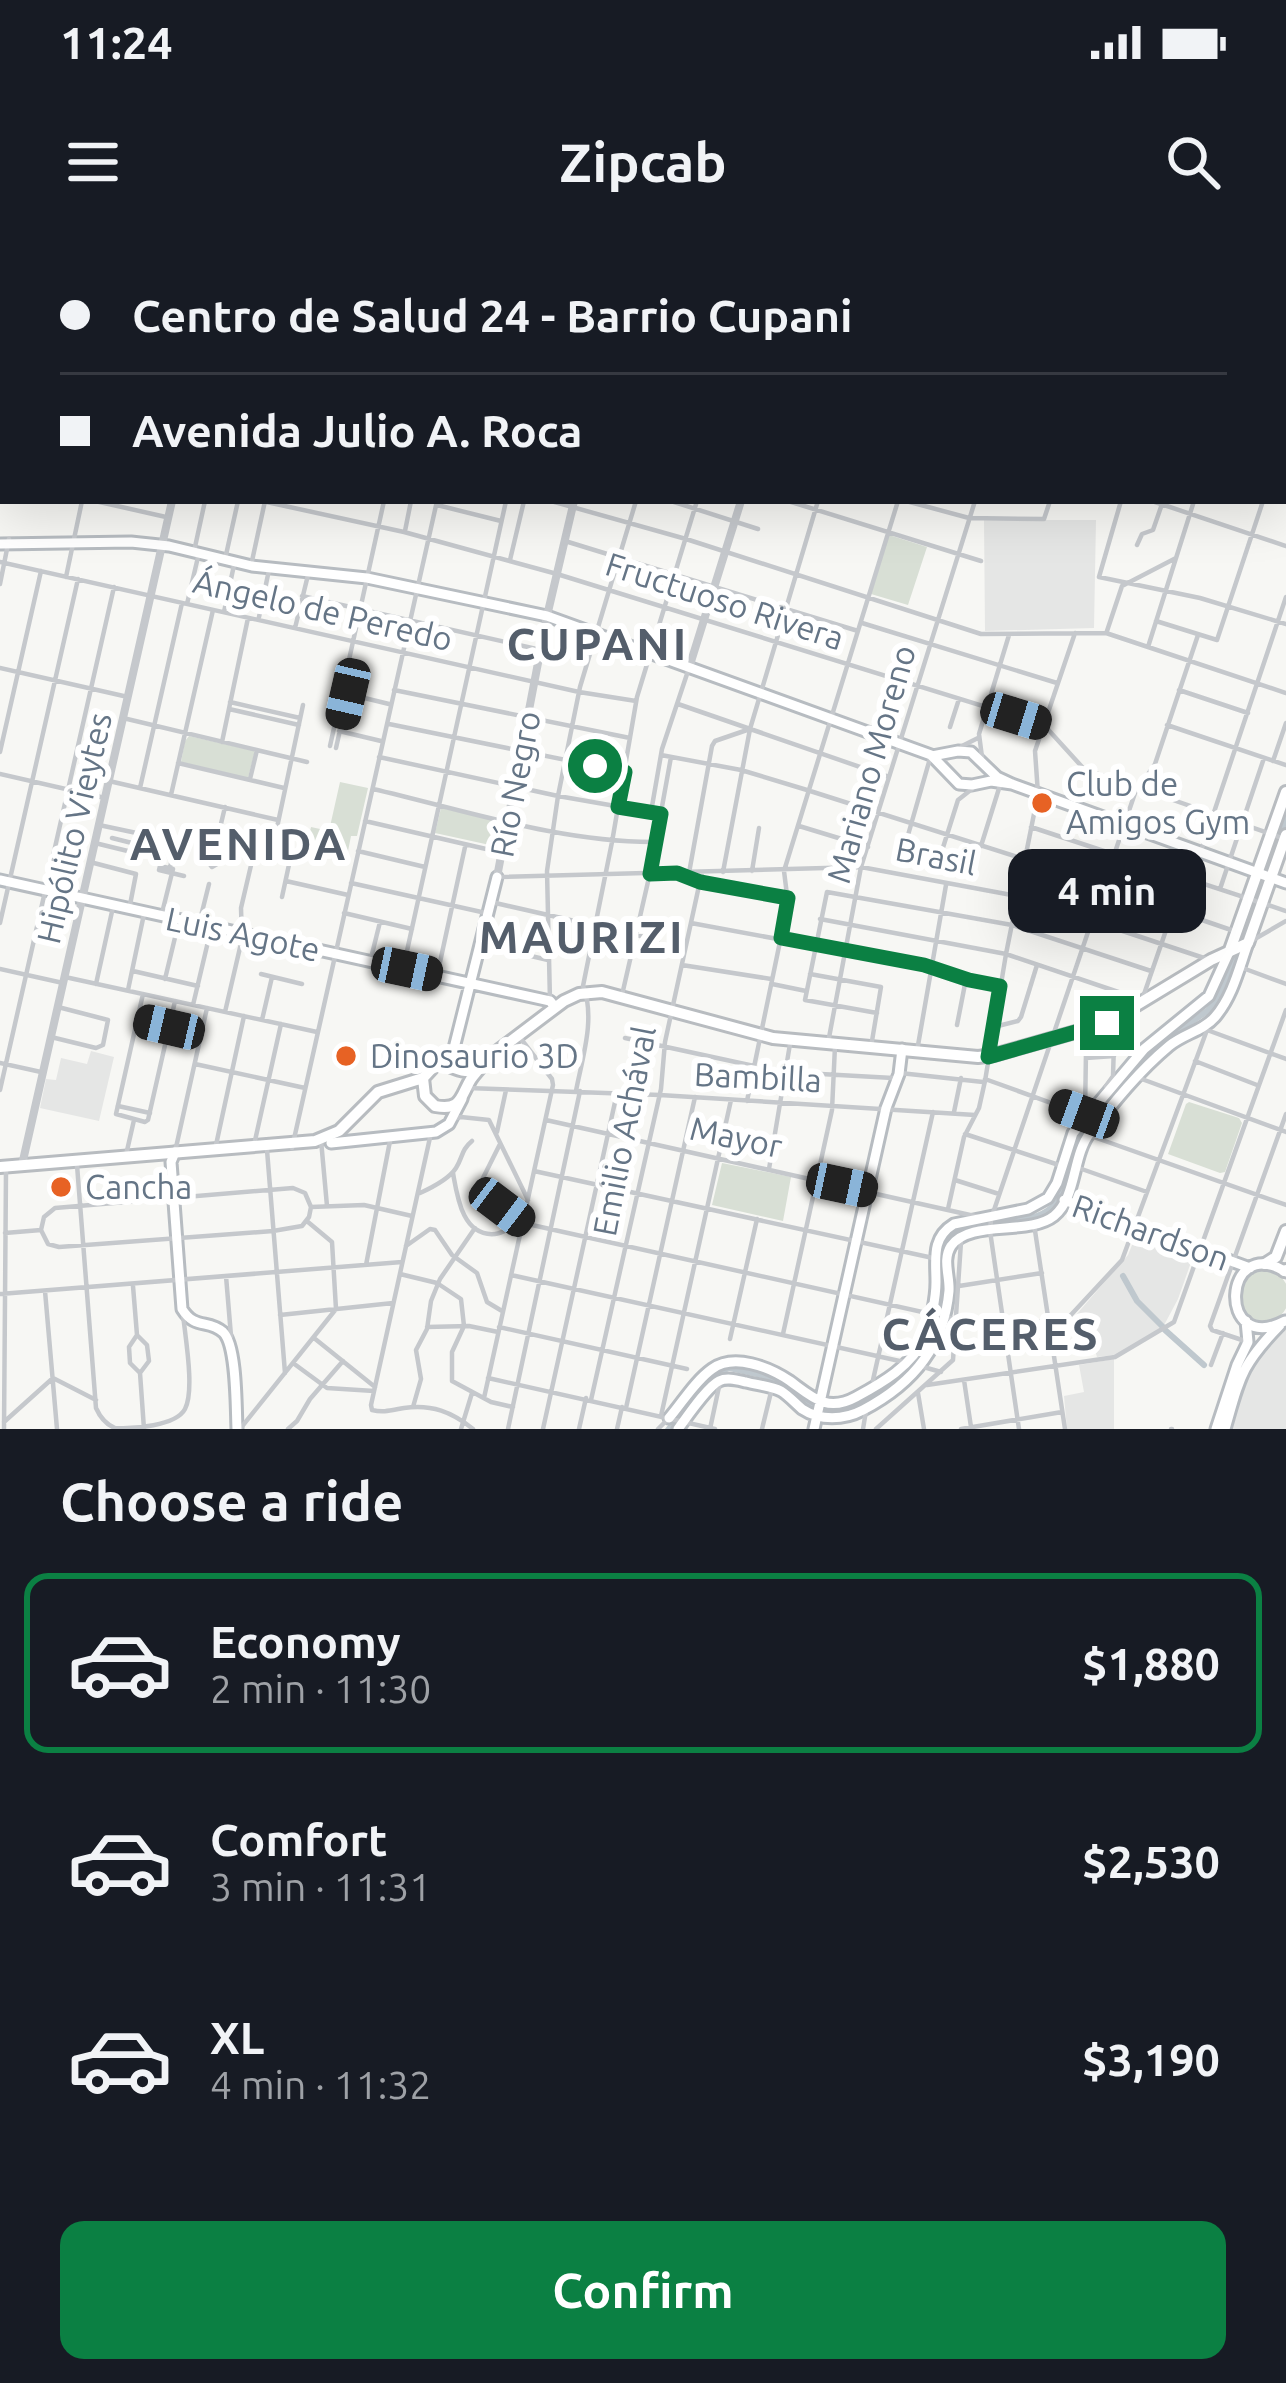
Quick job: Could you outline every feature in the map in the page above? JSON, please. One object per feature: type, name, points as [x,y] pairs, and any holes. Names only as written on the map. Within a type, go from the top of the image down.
[{"type":"main road","points":[[5,541],[130,537],[270,567],[367,575]]},
{"type":"main road","points":[[230,558],[270,567],[367,575],[547,616],[931,755],[971,752],[1006,783],[1286,883]]},
{"type":"main road","points":[[944,768],[949,754]]},
{"type":"main road","points":[[931,755],[959,784],[1006,783]]},
{"type":"main road","points":[[981,783],[988,776],[985,764]]},
{"type":"main road","points":[[674,1421],[707,1372],[731,1361],[776,1374],[818,1408],[844,1418],[904,1384],[933,1349],[937,1315],[934,1258],[945,1229],[989,1222],[1034,1224],[1054,1215],[1072,1136],[1086,1115],[1144,1049],[1209,997],[1248,899],[1281,836],[1286,792]]},
{"type":"main road","points":[[674,1421],[720,1381],[772,1388],[806,1411],[844,1403],[907,1363],[937,1315],[949,1285],[951,1246],[989,1222],[1058,1198],[1088,1135],[1136,1077],[1176,1040],[1204,1029],[1214,1018],[1229,997],[1240,967],[1262,904],[1264,875]]},
{"type":"main road","name":"Río Negro","points":[[453,1066],[453,1043],[497,877]]},
{"type":"main road","name":"Luis Agote","points":[[5,882],[552,1004]]},
{"type":"main road","points":[[423,1085],[434,1066],[471,1071],[552,1004],[585,992],[622,995],[790,1041],[988,1057],[1107,1023],[1248,943]]},
{"type":"main road","points":[[814,1429],[902,1049]]},
{"type":"main road","points":[[9,1169],[431,1133],[443,1129],[491,1056]]},
{"type":"main road","points":[[453,1066],[465,1077],[460,1104]]},
{"type":"main road","points":[[324,1143],[378,1093],[397,1084],[423,1085]]},
{"type":"main road","points":[[423,1085],[431,1104],[440,1108],[460,1104]]},
{"type":"main road","points":[[9,1169],[126,1155],[261,1148]]},
{"type":"main road","points":[[173,1155],[182,1309],[191,1321],[223,1332],[231,1345],[239,1429]]},
{"type":"main road","name":"Richardson","points":[[1058,1198],[1250,1268]]},
{"type":"main road","points":[[1285,1235],[1276,1257],[1250,1268],[1237,1281],[1234,1295],[1246,1321],[1261,1327],[1285,1320]]},
{"type":"main road","points":[[1265,1264],[1286,1271]]},
{"type":"main road","points":[[1221,1429],[1244,1368],[1285,1320]]},
{"type":"main road","points":[[1221,1429],[1237,1365],[1248,1342],[1246,1321]]},
{"type":"street","points":[[65,577],[81,504]]},
{"type":"street","points":[[108,504],[169,518]]},
{"type":"street","name":"Hipólito Vieytes","points":[[4,1425],[3,1216],[9,1169],[43,1072],[171,504]]},
{"type":"street","points":[[140,788],[205,504]]},
{"type":"street","points":[[224,612],[238,504]]},
{"type":"street","points":[[252,561],[263,504]]},
{"type":"street","name":"Fructuoso Rivera","points":[[277,504],[510,560],[1044,725]]},
{"type":"street","points":[[315,513],[316,504]]},
{"type":"street","points":[[333,747],[383,504]]},
{"type":"street","points":[[404,532],[410,504]]},
{"type":"street","points":[[292,1146],[436,504]]},
{"type":"street","points":[[440,504],[501,521]]},
{"type":"street","points":[[403,969],[505,504]]},
{"type":"street","points":[[510,560],[523,504]]},
{"type":"street","points":[[574,504],[984,634],[1106,633],[1286,693]]},
{"type":"street","name":"Río Negro","points":[[497,877],[547,616],[574,504]]},
{"type":"street","points":[[552,1004],[548,876],[558,796],[579,692],[635,504]]},
{"type":"street","points":[[651,812],[661,755],[740,504]]},
{"type":"street","points":[[797,504],[981,561]]},
{"type":"street","points":[[723,872],[750,729],[817,504]]},
{"type":"street","points":[[747,1101],[788,898],[784,871],[901,504]]},
{"type":"street","name":"Mariano Moreno","points":[[783,1334],[833,1106],[835,1007],[861,867],[974,504]]},
{"type":"street","points":[[936,505],[970,518],[1044,518],[1049,504]]},
{"type":"street","points":[[1120,504],[1098,576],[1101,579],[1166,591],[1286,624]]},
{"type":"street","points":[[1137,544],[1142,534],[1153,530],[1162,504],[1286,546]]},
{"type":"street","points":[[1148,647],[1193,504]]},
{"type":"street","points":[[1156,621],[1216,640],[1262,504]]},
{"type":"street","points":[[508,1429],[573,1126],[587,1029],[583,986],[636,701],[696,505],[758,529]]},
{"type":"street","points":[[0,584],[5,541]]},
{"type":"street","points":[[565,541],[858,632]]},
{"type":"street","points":[[1106,633],[1121,587],[1176,557]]},
{"type":"street","name":"Ángelo de Peredo","points":[[2,563],[636,701]]},
{"type":"street","points":[[259,620],[270,567]]},
{"type":"street","points":[[0,752],[40,571]]},
{"type":"street","points":[[296,628],[308,573]]},
{"type":"street","points":[[0,923],[5,882],[78,579]]},
{"type":"street","points":[[0,1090],[114,587]]},
{"type":"street","points":[[302,596],[541,650]]},
{"type":"street","points":[[820,919],[1006,954],[1143,1002],[1184,878],[1201,851],[1286,597]]},
{"type":"street","points":[[171,795],[213,610]]},
{"type":"street","points":[[221,742],[248,618]]},
{"type":"street","points":[[860,623],[1058,683]]},
{"type":"street","points":[[948,1209],[965,1134],[985,1080],[1038,794],[1035,751],[1075,633]]},
{"type":"street","points":[[985,764],[978,738],[1010,634]]},
{"type":"street","points":[[1019,1429],[989,1222],[1137,788],[1154,766],[1198,635]]},
{"type":"street","points":[[337,730],[354,668],[349,662]]},
{"type":"street","points":[[0,668],[128,697]]},
{"type":"street","points":[[394,690],[630,738]]},
{"type":"street","points":[[1179,690],[1248,712]]},
{"type":"street","points":[[348,694],[391,705]]},
{"type":"street","points":[[950,727],[959,699]]},
{"type":"street","points":[[678,704],[890,777]]},
{"type":"street","points":[[229,705],[300,721]]},
{"type":"street","points":[[219,834],[256,844],[274,839],[303,705]]},
{"type":"street","points":[[123,718],[307,761]]},
{"type":"street","points":[[1220,890],[1241,823],[1286,723]]},
{"type":"street","points":[[386,724],[625,772]]},
{"type":"street","points":[[1044,725],[1082,768],[1281,836]]},
{"type":"street","points":[[1167,725],[1286,765]]},
{"type":"street","points":[[689,873],[712,746],[750,729]]},
{"type":"street","points":[[337,730],[382,742]]},
{"type":"street","points":[[962,746],[978,738]]},
{"type":"street","points":[[250,780],[256,750]]},
{"type":"street","points":[[661,755],[741,770],[807,790],[1237,932]]},
{"type":"street","points":[[902,856],[931,755]]},
{"type":"street","points":[[379,757],[661,814]]},
{"type":"street","points":[[622,995],[671,757]]},
{"type":"street","points":[[178,763],[286,788]]},
{"type":"street","points":[[0,774],[105,798]]},
{"type":"street","points":[[109,781],[278,820]]},
{"type":"street","points":[[940,857],[960,797],[981,783]]},
{"type":"street","points":[[981,845],[1006,783]]},
{"type":"street","points":[[372,788],[553,831],[612,842],[656,842]]},
{"type":"street","points":[[214,854],[225,808]]},
{"type":"street","points":[[365,821],[502,852]]},
{"type":"street","points":[[99,825],[146,835]]},
{"type":"street","points":[[797,826],[868,847]]},
{"type":"street","points":[[1031,826],[1286,911]]},
{"type":"street","points":[[110,847],[115,828]]},
{"type":"street","points":[[752,872],[759,828]]},
{"type":"street","points":[[112,838],[144,846]]},
{"type":"street","points":[[95,843],[144,855]]},
{"type":"street","points":[[225,1012],[256,844]]},
{"type":"street","points":[[437,976],[466,844]]},
{"type":"street","points":[[161,916],[174,849]]},
{"type":"street","points":[[358,851],[425,867]]},
{"type":"street","points":[[282,897],[290,860]]},
{"type":"street","points":[[90,862],[136,874],[129,910]]},
{"type":"street","name":"Brasil","points":[[497,877],[861,867],[1017,896],[1211,960]]},
{"type":"street","points":[[171,870],[184,876]]},
{"type":"street","name":"Emilio Achával","points":[[579,1429],[603,1350],[650,1143],[702,872]]},
{"type":"street","points":[[677,873],[700,882],[788,898]]},
{"type":"street","points":[[286,881],[348,895]]},
{"type":"street","points":[[351,883],[453,906],[549,916],[658,940]]},
{"type":"street","points":[[917,1051],[946,883]]},
{"type":"street","points":[[194,1005],[209,884]]},
{"type":"street","points":[[877,1013],[806,1001],[826,892],[1012,925],[1151,971]]},
{"type":"street","points":[[96,984],[113,906]]},
{"type":"street","points":[[128,991],[144,913]]},
{"type":"street","points":[[344,914],[412,929]]},
{"type":"street","points":[[166,979],[179,921]]},
{"type":"street","points":[[1248,943],[1286,921]]},
{"type":"street","points":[[370,962],[380,922]]},
{"type":"street","points":[[691,923],[932,968],[1000,986]]},
{"type":"street","points":[[481,945],[548,960]]},
{"type":"street","points":[[682,964],[806,991]]},
{"type":"street","points":[[994,1027],[1020,1019],[1037,965]]},
{"type":"street","points":[[1240,967],[1286,984]]},
{"type":"street","points":[[0,969],[96,984],[317,1032]]},
{"type":"street","points":[[132,971],[198,986]]},
{"type":"street","points":[[261,974],[302,984]]},
{"type":"street","points":[[809,974],[881,987],[871,1047]]},
{"type":"street","points":[[262,1020],[272,977]]},
{"type":"street","points":[[957,1025],[966,979]]},
{"type":"street","points":[[143,994],[117,1115],[134,1120],[146,1122],[150,1113],[175,1001]]},
{"type":"street","points":[[51,1037],[101,1048],[108,1020],[58,1007]]},
{"type":"street","points":[[173,1155],[207,1008]]},
{"type":"street","points":[[927,1385],[1115,1357],[1171,1324],[1286,1010]]},
{"type":"street","points":[[215,1148],[244,1016]]},
{"type":"street","points":[[137,1020],[169,1027]]},
{"type":"street","points":[[281,1024],[261,1148],[270,1189],[285,1373]]},
{"type":"street","points":[[500,1144],[480,1189],[523,1223],[1004,1328],[1072,1316],[1116,1268],[1126,1253],[1204,1029],[1286,1059]]},
{"type":"street","points":[[785,1072],[985,1080],[1086,1115],[1082,1031]]},
{"type":"street","points":[[484,1398],[552,1091],[552,1079],[518,1034]]},
{"type":"street","points":[[625,1038],[755,1066]]},
{"type":"street","points":[[769,1169],[790,1041]]},
{"type":"street","points":[[1106,1086],[1113,1076],[1114,1056],[1114,1042],[1108,1043]]},
{"type":"street","points":[[1086,1058],[1114,1056]]},
{"type":"street","points":[[1195,1061],[1259,1086]]},
{"type":"street","points":[[3,1063],[43,1072]]},
{"type":"street","points":[[195,1064],[305,1088]]},
{"type":"street","points":[[1136,1077],[1283,1131]]},
{"type":"street","points":[[954,1112],[961,1078]]},
{"type":"street","points":[[496,1135],[506,1090]]},
{"type":"street","name":"Bambilla","points":[[460,1104],[506,1090],[578,1091],[975,1115]]},
{"type":"street","points":[[543,1429],[617,1094]]},
{"type":"street","points":[[617,1429],[662,1254],[695,1097]]},
{"type":"street","points":[[674,1421],[673,1365],[731,1100]]},
{"type":"street","points":[[460,1104],[489,1120],[528,1200]]},
{"type":"street","points":[[118,1106],[150,1113]]},
{"type":"street","points":[[876,1386],[873,1380],[933,1112]]},
{"type":"street","points":[[1248,1342],[1210,1328],[1286,1114]]},
{"type":"street","points":[[126,1155],[134,1120]]},
{"type":"street","name":"Mayor","points":[[546,1120],[868,1190],[989,1222]]},
{"type":"street","points":[[431,1133],[371,1405],[374,1412],[413,1407],[444,1410],[473,1429]]},
{"type":"street","points":[[965,1134],[1063,1166]]},
{"type":"street","points":[[1088,1135],[1286,1205]]},
{"type":"street","points":[[366,1265],[391,1137]]},
{"type":"street","points":[[418,1193],[453,1173],[472,1141]]},
{"type":"street","points":[[324,1143],[327,1206]]},
{"type":"street","points":[[77,1165],[96,1400],[99,1414],[110,1425],[122,1429],[172,1423],[186,1408],[182,1309]]},
{"type":"street","points":[[1076,1167],[1148,1192]]},
{"type":"street","points":[[534,1171],[934,1258]]},
{"type":"street","points":[[453,1173],[463,1215],[475,1228],[496,1234],[523,1223]]},
{"type":"street","points":[[955,1180],[999,1194]]},
{"type":"street","points":[[298,1189],[305,1192],[310,1207],[307,1221],[298,1228],[273,1231],[51,1246],[41,1230],[51,1210],[173,1198],[298,1189]]},
{"type":"street","points":[[310,1207],[377,1207],[412,1216]]},
{"type":"street","points":[[730,1339],[757,1219]]},
{"type":"street","points":[[239,1429],[336,1309],[332,1242],[307,1221]]},
{"type":"street","points":[[1034,1224],[1065,1429]]},
{"type":"street","points":[[413,1407],[421,1379],[416,1350],[428,1327],[429,1305],[437,1283],[475,1228]]},
{"type":"street","points":[[406,1246],[433,1229],[454,1257],[477,1273],[485,1299],[503,1311]]},
{"type":"street","points":[[5,1233],[41,1230]]},
{"type":"street","points":[[876,1429],[953,1360],[961,1237]]},
{"type":"street","points":[[3,1294],[402,1262]]},
{"type":"street","points":[[959,1286],[1042,1273]]},
{"type":"street","points":[[400,1274],[437,1283],[461,1299],[464,1326],[452,1354],[452,1381],[494,1403],[513,1407]]},
{"type":"street","points":[[511,1275],[907,1363]]},
{"type":"street","points":[[226,1276],[231,1345]]},
{"type":"street","points":[[133,1283],[137,1335],[129,1347],[130,1363],[140,1373]]},
{"type":"street","points":[[45,1291],[57,1429]]},
{"type":"street","points":[[280,1315],[393,1303]]},
{"type":"street","points":[[184,1331],[222,1321],[229,1314]]},
{"type":"street","points":[[428,1327],[527,1333],[687,1369]]},
{"type":"street","points":[[1211,1365],[1222,1333]]},
{"type":"street","points":[[137,1335],[147,1345],[149,1360],[140,1373],[144,1428]]},
{"type":"street","points":[[314,1337],[375,1389]]},
{"type":"street","points":[[288,1429],[343,1361]]},
{"type":"street","points":[[293,1363],[322,1386],[375,1389]]},
{"type":"street","points":[[920,1366],[941,1372]]},
{"type":"street","points":[[52,1378],[96,1400]]},
{"type":"street","points":[[4,1425],[52,1378]]},
{"type":"street","points":[[488,1378],[712,1428],[720,1381]]},
{"type":"street","points":[[964,1379],[971,1427]]},
{"type":"street","points":[[762,1429],[772,1388]]},
{"type":"street","points":[[462,1425],[472,1393]]},
{"type":"street","points":[[918,1394],[924,1429]]},
{"type":"street","points":[[863,1429],[865,1409]]},
{"type":"street","points":[[961,1429],[1063,1412]]},
{"type":"street","points":[[658,1429],[674,1421]]},
{"type":"shaded area","points":[[984,520],[1096,520],[1094,628],[985,631]]},
{"type":"shaded area","points":[[889,535],[927,547],[908,605],[871,594]]},
{"type":"shaded area","points":[[189,736],[255,751],[248,778],[181,762]]},
{"type":"shaded area","points":[[340,782],[368,788],[357,836],[351,836],[341,861],[331,859],[332,848],[323,846],[320,855],[305,852],[311,827],[329,831]]},
{"type":"shaded area","points":[[1286,803],[1286,830],[1231,984],[1217,1008],[1135,1072],[1083,1136],[1061,1203],[1047,1217],[954,1238],[935,1331],[914,1366],[868,1402],[835,1414],[802,1406],[761,1378],[729,1371],[714,1379],[673,1429],[665,1429],[705,1379],[731,1365],[749,1366],[818,1404],[836,1407],[874,1393],[912,1365],[926,1339],[937,1257],[946,1236],[973,1221],[1030,1215],[1053,1202],[1078,1132],[1142,1056],[1216,996]]},
{"type":"shaded area","points":[[441,808],[504,822],[499,847],[435,833]]},
{"type":"shaded area","points":[[91,1051],[114,1057],[99,1121],[40,1108],[46,1079],[56,1080],[61,1058],[87,1064]]},
{"type":"shaded area","points":[[1189,1102],[1242,1123],[1225,1172],[1168,1154]]},
{"type":"shaded area","points":[[722,1163],[791,1177],[783,1221],[712,1205]]},
{"type":"shaded area","points":[[1138,1230],[1195,1251],[1162,1329],[1115,1355],[1097,1357],[1097,1343],[1069,1323],[1128,1255]]},
{"type":"shaded area","points":[[1263,1270],[1282,1277],[1287,1306],[1282,1315],[1263,1322],[1244,1315],[1237,1296],[1244,1277]]},
{"type":"shaded area","points":[[1286,1325],[1286,1429],[1227,1429],[1241,1377]]},
{"type":"shaded area","points":[[1114,1359],[1114,1429],[1067,1429],[1064,1396],[1084,1392],[1079,1365]]},
{"type":"waterway","points":[[1123,1276],[1137,1301],[1164,1328]]},
{"type":"waterway","points":[[1165,1330],[1204,1365]]},
{"type":"place","name":"Club de Amigos Gym","points":[[1042,803]]},
{"type":"place","name":"Dinosaurio 3D","points":[[346,1056]]},
{"type":"place","name":"Cancha","points":[[61,1187]]},
{"type":"district","name":"CUPANI","points":[[598,644]]},
{"type":"district","name":"AVENIDA","points":[[239,844]]},
{"type":"district","name":"MAURIZI","points":[[582,937]]},
{"type":"district","name":"CÁCERES","points":[[991,1334]]},
{"type":"route","points":[[595,766],[625,772],[618,807],[661,814],[650,874],[677,873],[700,882],[788,898],[781,938],[924,965],[1000,986],[988,1057],[1107,1023]]}]
